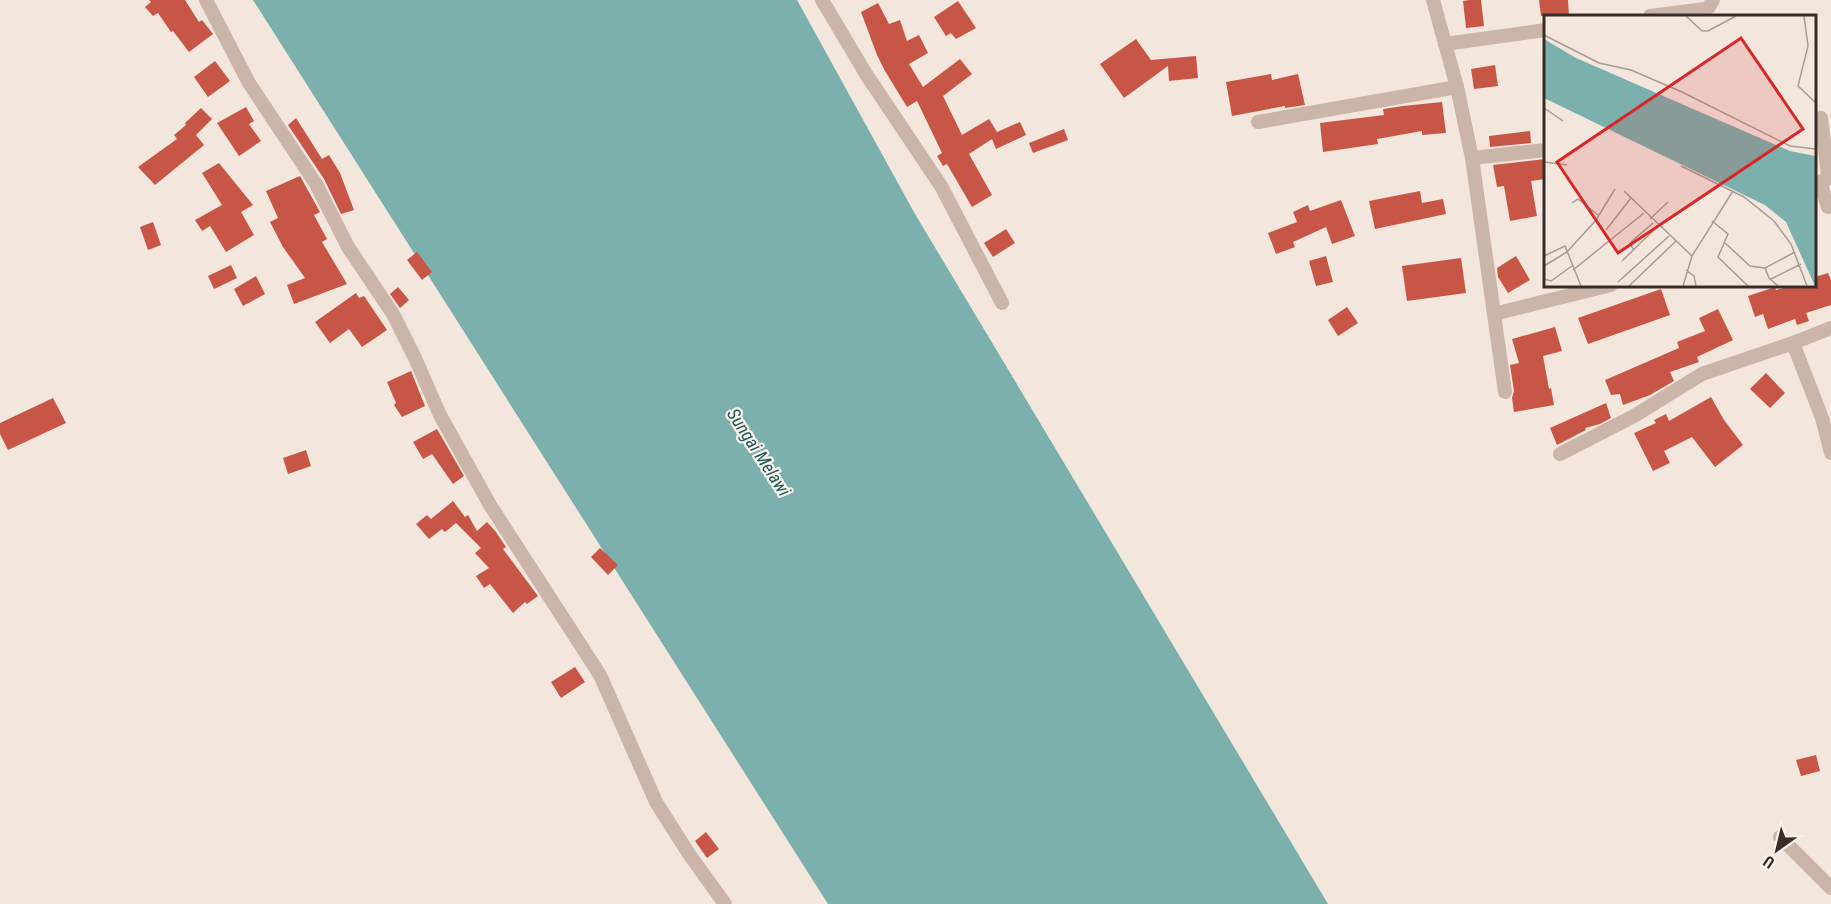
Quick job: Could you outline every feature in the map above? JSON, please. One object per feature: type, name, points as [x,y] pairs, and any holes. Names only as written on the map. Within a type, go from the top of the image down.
[{"type":"street","points":[[206,0],[249,83],[316,183],[348,247],[393,314],[440,415],[490,505],[600,675],[656,802],[689,854],[725,904]]},
{"type":"street","points":[[822,0],[866,74],[941,186],[1002,303]]},
{"type":"street","points":[[1435,0],[1472,158],[1506,392]]},
{"type":"street","points":[[1658,15],[1705,9],[1713,0]]},
{"type":"street","points":[[1445,44],[1544,30]]},
{"type":"street","points":[[1258,122],[1456,87]]},
{"type":"street","points":[[1822,118],[1828,175],[1820,182],[1828,207]]},
{"type":"street","points":[[1472,158],[1544,150]]},
{"type":"street","points":[[1494,314],[1607,286]]},
{"type":"street","points":[[1560,454],[1634,416],[1702,374],[1793,344],[1831,328]]},
{"type":"street","points":[[1793,344],[1822,418],[1831,453]]},
{"type":"street","points":[[1780,837],[1831,888]]},
{"type":"water","name":"Sungai Melawi","points":[[253,0],[797,0],[915,214],[1328,904],[828,904]]},
{"type":"building","points":[[149,0],[185,0],[199,22],[202,20],[213,34],[189,52],[158,13],[153,16],[145,7],[151,2]]},
{"type":"building","points":[[1481,0],[1484,26],[1466,28],[1463,1]]},
{"type":"building","points":[[1539,0],[1568,0],[1569,15],[1541,16]]},
{"type":"building","points":[[958,1],[976,28],[956,39],[951,33],[946,36],[934,17]]},
{"type":"building","points":[[878,3],[889,24],[900,20],[907,41],[919,35],[928,53],[909,64],[923,87],[960,59],[972,74],[943,96],[962,135],[989,119],[997,132],[1020,122],[1026,135],[996,149],[992,139],[969,154],[992,195],[972,207],[947,164],[943,166],[937,156],[942,153],[917,101],[907,107],[877,55],[861,12]]},
{"type":"building","points":[[1136,39],[1151,60],[1196,56],[1198,78],[1169,81],[1168,66],[1124,98],[1100,64]]},
{"type":"building","points":[[215,61],[230,81],[208,97],[194,77]]},
{"type":"building","points":[[1495,65],[1498,86],[1474,89],[1471,69]]},
{"type":"building","points":[[1271,74],[1272,80],[1298,74],[1305,105],[1285,108],[1285,106],[1232,116],[1226,82]]},
{"type":"building","points":[[1442,102],[1446,133],[1422,135],[1422,131],[1377,139],[1378,144],[1323,152],[1320,123],[1384,115],[1383,109]]},
{"type":"building","points":[[246,107],[254,121],[249,124],[261,141],[239,156],[217,123]]},
{"type":"building","points":[[201,108],[212,119],[196,135],[204,145],[155,185],[138,167],[177,139],[174,135]]},
{"type":"building","points":[[296,118],[322,159],[329,155],[340,173],[354,210],[341,214],[324,179],[288,125]]},
{"type":"building","points":[[1064,129],[1068,140],[1033,153],[1029,143]]},
{"type":"building","points":[[1530,131],[1531,143],[1490,147],[1489,136]]},
{"type":"building","points":[[1544,159],[1544,179],[1531,181],[1537,216],[1510,221],[1504,186],[1497,187],[1493,165]]},
{"type":"building","points":[[219,163],[253,205],[241,212],[254,235],[226,252],[210,226],[202,231],[195,220],[222,205],[202,173]]},
{"type":"building","points":[[300,176],[320,212],[314,215],[327,239],[322,242],[347,284],[294,304],[287,285],[305,278],[283,247],[270,222],[278,218],[266,191]]},
{"type":"building","points":[[1420,191],[1422,203],[1443,199],[1446,214],[1375,229],[1369,201]]},
{"type":"building","points":[[1341,200],[1355,236],[1332,244],[1326,227],[1293,242],[1295,247],[1276,254],[1268,233],[1297,222],[1293,212],[1308,205],[1310,211]]},
{"type":"building","points":[[153,222],[161,245],[148,250],[140,227]]},
{"type":"building","points":[[1006,229],[1015,243],[993,257],[984,243]]},
{"type":"building","points":[[417,252],[432,272],[422,280],[407,260]]},
{"type":"building","points":[[1326,256],[1333,282],[1316,286],[1309,261]]},
{"type":"building","points":[[1516,256],[1530,280],[1508,293],[1498,277],[1497,268]]},
{"type":"building","points":[[1461,258],[1466,293],[1407,301],[1402,266]]},
{"type":"building","points":[[231,265],[237,278],[214,289],[208,276]]},
{"type":"building","points":[[1828,273],[1831,280],[1831,305],[1806,313],[1809,321],[1797,325],[1795,319],[1768,329],[1763,314],[1755,317],[1748,296],[1775,287],[1776,290],[1790,286],[1816,286],[1816,277]]},
{"type":"building","points":[[256,276],[265,294],[243,306],[234,289]]},
{"type":"building","points":[[398,287],[409,300],[400,308],[390,294]]},
{"type":"building","points":[[1661,289],[1670,315],[1588,344],[1578,318]]},
{"type":"building","points":[[356,293],[359,298],[364,296],[387,330],[362,347],[349,329],[330,343],[315,322]]},
{"type":"building","points":[[1347,307],[1358,323],[1338,336],[1328,320]]},
{"type":"building","points":[[1718,309],[1733,340],[1697,357],[1699,362],[1670,372],[1674,381],[1650,395],[1623,405],[1620,394],[1611,395],[1605,380],[1679,348],[1677,342],[1705,331],[1699,318]]},
{"type":"building","points":[[1555,327],[1562,351],[1543,356],[1554,405],[1514,412],[1510,365],[1519,363],[1512,339]]},
{"type":"building","points":[[411,371],[425,406],[402,417],[394,405],[396,403],[387,382]]},
{"type":"building","points":[[1766,373],[1785,393],[1770,408],[1750,389]]},
{"type":"building","points":[[1711,397],[1724,420],[1743,445],[1715,467],[1692,437],[1664,451],[1670,463],[1653,471],[1634,433],[1656,423],[1654,420],[1666,414],[1669,421]]},
{"type":"building","points":[[53,398],[66,423],[8,450],[0,434],[0,423]]},
{"type":"building","points":[[1606,403],[1611,418],[1585,428],[1586,430],[1557,445],[1550,428]]},
{"type":"building","points":[[437,429],[464,476],[453,484],[432,454],[423,459],[413,442]]},
{"type":"building","points":[[306,450],[311,466],[288,474],[283,458]]},
{"type":"building","points":[[453,501],[465,517],[468,515],[477,531],[487,522],[496,532],[506,547],[503,549],[538,596],[527,604],[525,602],[513,613],[490,584],[484,588],[476,576],[489,568],[475,553],[481,548],[456,523],[445,532],[442,529],[429,539],[416,524],[427,515],[431,519]]},
{"type":"building","points":[[600,548],[618,565],[608,575],[591,557]]},
{"type":"building","points":[[575,667],[585,682],[561,698],[551,682]]},
{"type":"building","points":[[1816,755],[1820,771],[1801,776],[1796,760]]},
{"type":"building","points":[[706,832],[719,849],[707,858],[695,841]]}]
